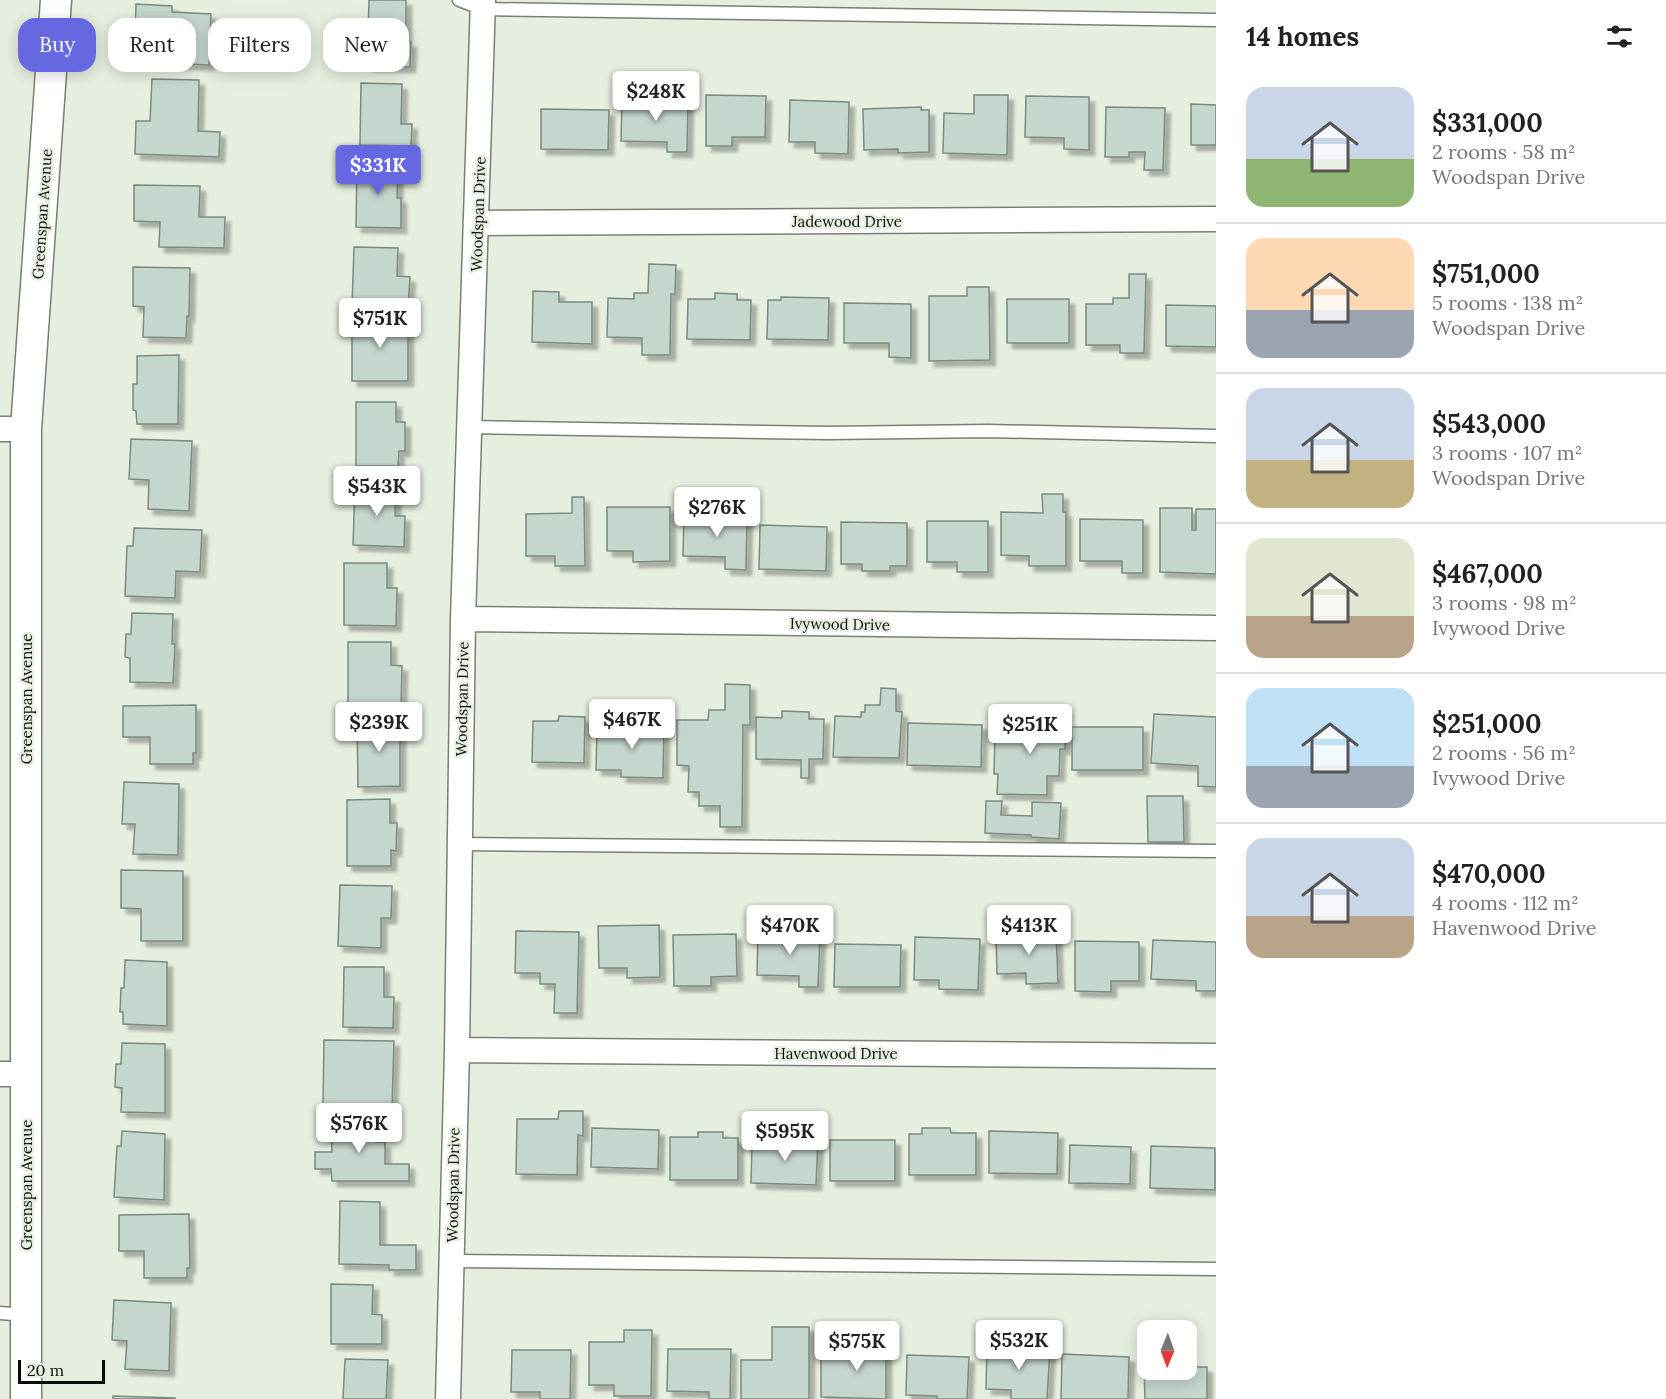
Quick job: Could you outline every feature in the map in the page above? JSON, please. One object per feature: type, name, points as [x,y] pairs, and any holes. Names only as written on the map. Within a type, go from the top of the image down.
[{"type":"street","name":"Greenspan Avenue","points":[[26,1399],[13,1314],[13,429],[56,0]]},
{"type":"street","name":"Woodspan Drive","points":[[448,1399],[457,1050],[463,620],[478,223],[483,4]]},
{"type":"street","name":"Jadewood Drive","points":[[478,223],[1216,219]]},
{"type":"street","name":"Ivywood Drive","points":[[463,620],[1216,628]]},
{"type":"street","name":"Havenwood Drive","points":[[457,1050],[1216,1056]]},
{"type":"lane","points":[[459,0],[483,4],[1216,20]]},
{"type":"lane","points":[[470,427],[828,433],[988,431],[1216,436]]},
{"type":"lane","points":[[460,844],[1216,851]]},
{"type":"lane","points":[[451,1261],[1216,1269]]},
{"type":"building","points":[[369,0],[406,0],[406,18],[368,18]]},
{"type":"building","points":[[136,4],[172,6],[172,12],[211,14],[211,18],[208,18],[208,65],[196,64],[196,18],[136,18]]},
{"type":"building","points":[[409,42],[411,42],[410,67]]},
{"type":"building","points":[[152,79],[199,80],[198,131],[220,132],[219,157],[135,154],[136,121],[150,121]]},
{"type":"building","points":[[361,83],[402,84],[401,124],[412,124],[411,146],[360,145]]},
{"type":"building","points":[[706,95],[766,96],[765,137],[732,137],[732,146],[706,146]]},
{"type":"building","points":[[974,95],[1008,95],[1007,155],[943,153],[944,113],[974,114]]},
{"type":"building","points":[[1026,96],[1089,97],[1089,150],[1064,149],[1064,138],[1025,137]]},
{"type":"building","points":[[622,98],[688,99],[687,152],[667,152],[667,142],[621,141]]},
{"type":"building","points":[[790,100],[849,102],[848,154],[815,153],[815,142],[789,142]]},
{"type":"building","points":[[1191,104],[1216,105],[1216,145],[1191,145]]},
{"type":"building","points":[[921,107],[921,110],[929,110],[929,152],[898,153],[898,149],[864,150],[863,109]]},
{"type":"building","points":[[1106,107],[1165,108],[1163,170],[1144,170],[1145,152],[1129,152],[1129,157],[1105,157]]},
{"type":"building","points":[[541,109],[609,110],[608,150],[541,149]]},
{"type":"building","points":[[357,162],[398,163],[397,198],[401,198],[401,228],[356,227]]},
{"type":"building","points":[[134,185],[200,186],[199,217],[225,217],[224,248],[159,247],[160,222],[134,221]]},
{"type":"building","points":[[354,247],[398,248],[397,276],[410,277],[408,307],[352,305]]},
{"type":"building","points":[[649,264],[676,265],[675,294],[671,294],[670,355],[642,355],[642,338],[607,337],[608,298],[634,299],[634,293],[648,293]]},
{"type":"building","points":[[133,267],[190,268],[186,338],[143,337],[144,307],[133,306]]},
{"type":"building","points":[[1129,274],[1146,274],[1144,353],[1120,353],[1120,345],[1086,345],[1086,304],[1113,304],[1113,298],[1129,298]]},
{"type":"building","points":[[967,287],[989,287],[990,360],[929,361],[929,296],[967,296]]},
{"type":"building","points":[[533,291],[559,292],[559,302],[592,302],[592,344],[532,342]]},
{"type":"building","points":[[715,293],[737,294],[737,300],[751,300],[750,340],[687,339],[688,299],[715,299]]},
{"type":"building","points":[[781,297],[829,298],[828,340],[767,339],[768,300],[781,300]]},
{"type":"building","points":[[1007,299],[1069,299],[1069,343],[1007,343]]},
{"type":"building","points":[[844,303],[911,304],[911,358],[889,357],[889,343],[844,343]]},
{"type":"building","points":[[1166,305],[1216,306],[1216,347],[1166,346]]},
{"type":"building","points":[[352,318],[408,318],[408,381],[352,381]]},
{"type":"building","points":[[179,355],[178,424],[137,424],[136,411],[133,410],[133,384],[137,384],[137,356]]},
{"type":"building","points":[[356,402],[396,402],[396,422],[405,422],[405,451],[399,451],[398,466],[356,466]]},
{"type":"building","points":[[131,439],[192,441],[189,511],[148,509],[149,480],[129,479]]},
{"type":"building","points":[[355,485],[396,486],[395,516],[405,516],[404,547],[353,545]]},
{"type":"building","points":[[1042,494],[1063,494],[1063,512],[1066,512],[1066,566],[1029,566],[1029,556],[1001,555],[1001,512],[1043,513]]},
{"type":"building","points":[[572,497],[584,497],[585,566],[555,566],[555,556],[526,556],[526,514],[572,513]]},
{"type":"building","points":[[607,507],[670,507],[670,561],[633,562],[633,551],[607,551]]},
{"type":"building","points":[[1160,508],[1192,508],[1192,530],[1196,530],[1196,509],[1216,509],[1216,574],[1160,572]]},
{"type":"building","points":[[684,514],[747,516],[746,570],[725,569],[725,557],[683,556]]},
{"type":"building","points":[[1080,519],[1143,520],[1143,573],[1122,573],[1122,561],[1080,561]]},
{"type":"building","points":[[927,521],[988,521],[988,572],[957,572],[957,562],[927,562]]},
{"type":"building","points":[[841,522],[907,523],[907,566],[890,566],[890,571],[862,571],[862,564],[841,564]]},
{"type":"building","points":[[760,525],[827,527],[826,571],[759,569]]},
{"type":"building","points":[[134,528],[202,530],[200,572],[176,571],[175,598],[125,596],[127,546],[133,546]]},
{"type":"building","points":[[344,563],[387,563],[387,588],[397,588],[396,626],[344,625]]},
{"type":"building","points":[[132,613],[173,614],[172,644],[175,644],[173,683],[130,682],[130,658],[125,657],[126,634],[131,634]]},
{"type":"building","points":[[348,642],[391,642],[391,665],[402,666],[401,707],[348,706]]},
{"type":"building","points":[[725,684],[750,685],[750,725],[743,725],[742,827],[720,827],[720,806],[699,806],[699,792],[688,792],[689,766],[677,765],[677,720],[708,720],[709,710],[725,710]]},
{"type":"building","points":[[881,688],[896,689],[896,711],[902,712],[899,758],[833,757],[835,716],[861,717],[861,712],[865,712],[865,705],[880,705]]},
{"type":"building","points":[[196,705],[196,753],[193,753],[193,764],[150,764],[150,737],[123,737],[123,706]]},
{"type":"building","points":[[1040,707],[1066,707],[1065,749],[1060,749],[1059,776],[1047,776],[1047,795],[997,794],[998,774],[994,774],[995,733],[1011,733],[1011,727],[1035,727],[1035,734],[1040,734]]},
{"type":"building","points":[[782,711],[809,712],[809,719],[824,719],[823,759],[809,759],[809,778],[801,778],[801,760],[756,759],[756,717],[782,718]]},
{"type":"building","points":[[1154,714],[1216,717],[1216,787],[1198,786],[1198,766],[1151,763]]},
{"type":"building","points":[[559,716],[585,717],[584,763],[532,762],[533,721],[558,721]]},
{"type":"building","points":[[357,719],[400,719],[400,786],[358,787]]},
{"type":"building","points":[[908,723],[982,725],[981,767],[907,765]]},
{"type":"building","points":[[612,724],[664,725],[663,778],[621,777],[621,770],[596,770],[597,729],[612,730]]},
{"type":"building","points":[[1072,727],[1143,727],[1143,770],[1072,770]]},
{"type":"building","points":[[124,782],[179,784],[178,855],[133,854],[135,824],[122,824]]},
{"type":"building","points":[[1147,796],[1183,796],[1184,842],[1148,842]]},
{"type":"building","points":[[390,799],[390,823],[397,823],[396,851],[391,850],[391,866],[347,866],[347,800]]},
{"type":"building","points":[[986,801],[1002,801],[1001,815],[1032,816],[1032,802],[1061,803],[1059,839],[985,833]]},
{"type":"building","points":[[121,870],[183,871],[183,941],[141,941],[141,909],[121,908]]},
{"type":"building","points":[[340,885],[392,886],[391,918],[381,918],[381,948],[338,946]]},
{"type":"building","points":[[659,925],[660,977],[627,978],[627,968],[599,968],[598,926]]},
{"type":"building","points":[[516,931],[579,932],[577,1013],[554,1013],[555,984],[540,984],[540,973],[515,973]]},
{"type":"building","points":[[758,931],[820,934],[818,987],[799,987],[799,976],[757,975]]},
{"type":"building","points":[[1056,931],[1058,983],[1026,984],[1026,973],[997,974],[996,933]]},
{"type":"building","points":[[736,934],[737,976],[711,977],[711,986],[674,986],[673,935]]},
{"type":"building","points":[[915,937],[980,939],[978,990],[939,989],[939,980],[914,980]]},
{"type":"building","points":[[1153,940],[1216,942],[1216,991],[1196,991],[1196,981],[1151,979]]},
{"type":"building","points":[[1075,941],[1139,942],[1139,981],[1111,981],[1111,992],[1075,991]]},
{"type":"building","points":[[835,944],[901,945],[900,987],[834,987]]},
{"type":"building","points":[[125,960],[167,962],[167,1026],[123,1024],[123,1012],[120,1012]]},
{"type":"building","points":[[344,967],[384,967],[384,997],[394,997],[393,1028],[343,1027]]},
{"type":"building","points":[[324,1040],[394,1041],[392,1107],[323,1105]]},
{"type":"building","points":[[122,1043],[165,1044],[165,1113],[121,1112],[122,1088],[115,1087],[116,1064],[121,1064]]},
{"type":"building","points":[[559,1111],[583,1111],[583,1136],[578,1135],[577,1175],[516,1174],[517,1119],[558,1119]]},
{"type":"building","points":[[331,1119],[375,1119],[375,1142],[385,1142],[385,1164],[409,1164],[409,1181],[332,1181],[331,1169],[315,1169],[315,1152],[332,1152]]},
{"type":"building","points":[[592,1128],[659,1130],[658,1169],[591,1167]]},
{"type":"building","points":[[922,1128],[950,1128],[951,1133],[976,1133],[976,1175],[909,1175],[909,1134],[922,1134]]},
{"type":"building","points":[[122,1131],[165,1134],[164,1200],[114,1197],[117,1146],[121,1146]]},
{"type":"building","points":[[989,1131],[1058,1133],[1057,1174],[989,1173]]},
{"type":"building","points":[[698,1132],[723,1132],[723,1138],[738,1138],[738,1180],[670,1180],[670,1137],[698,1137]]},
{"type":"building","points":[[779,1139],[818,1140],[816,1185],[751,1183],[752,1142],[779,1143]]},
{"type":"building","points":[[830,1140],[895,1140],[895,1181],[830,1181]]},
{"type":"building","points":[[1070,1145],[1131,1147],[1130,1184],[1069,1183]]},
{"type":"building","points":[[1151,1146],[1215,1148],[1215,1190],[1150,1188]]},
{"type":"building","points":[[340,1201],[380,1202],[380,1245],[416,1245],[416,1270],[389,1270],[389,1265],[339,1264]]},
{"type":"building","points":[[189,1214],[190,1268],[187,1268],[187,1278],[144,1278],[144,1251],[119,1251],[119,1215]]},
{"type":"building","points":[[331,1284],[373,1285],[372,1314],[382,1315],[382,1344],[331,1344]]},
{"type":"building","points":[[114,1300],[171,1303],[169,1371],[125,1369],[127,1341],[112,1340]]},
{"type":"building","points":[[772,1327],[809,1327],[809,1399],[741,1399],[741,1360],[772,1360]]},
{"type":"building","points":[[624,1330],[652,1330],[651,1396],[614,1396],[614,1385],[589,1385],[589,1342],[624,1342]]},
{"type":"building","points":[[858,1337],[886,1337],[886,1399],[821,1397],[821,1357],[858,1357]]},
{"type":"building","points":[[987,1346],[1050,1349],[1047,1399],[1011,1399],[1011,1390],[986,1389]]},
{"type":"building","points":[[668,1349],[731,1349],[730,1399],[709,1399],[709,1392],[667,1391]]},
{"type":"building","points":[[512,1350],[571,1350],[570,1399],[540,1399],[540,1392],[511,1392]]},
{"type":"building","points":[[1062,1354],[1129,1357],[1128,1399],[1061,1399]]},
{"type":"building","points":[[907,1355],[969,1357],[967,1399],[937,1399],[937,1396],[906,1395]]},
{"type":"building","points":[[345,1359],[388,1360],[386,1399],[343,1399]]},
{"type":"building","points":[[1197,1367],[1207,1367],[1207,1399],[1145,1399],[1144,1380],[1197,1380]]},
{"type":"building","points":[[113,1396],[175,1398],[175,1399],[113,1399]]}]
